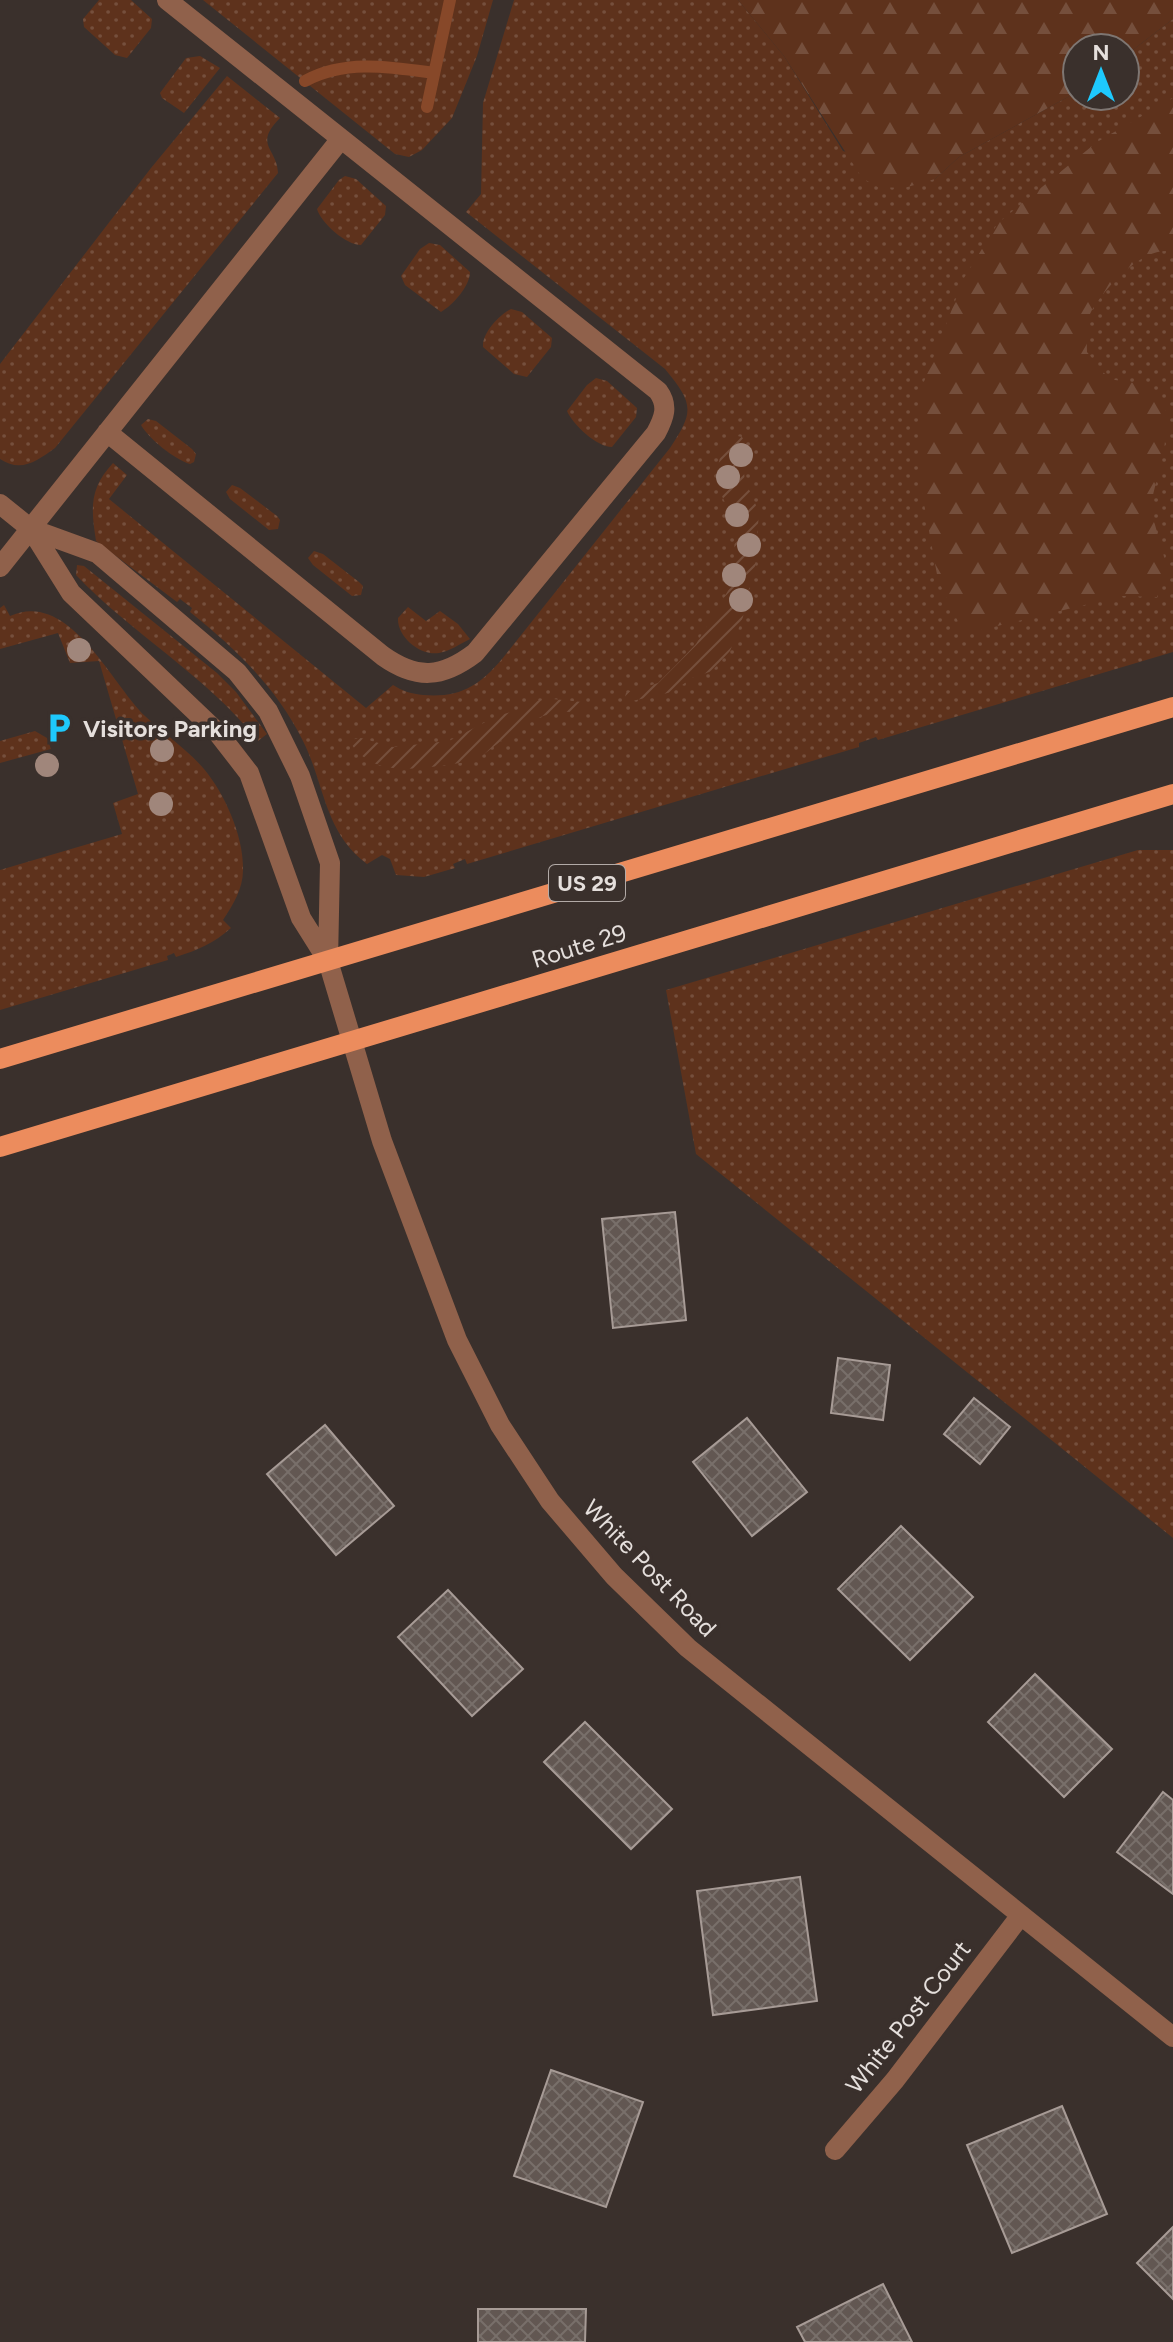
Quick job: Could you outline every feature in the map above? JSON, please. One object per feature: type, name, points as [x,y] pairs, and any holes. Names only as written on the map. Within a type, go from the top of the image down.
[{"type":"main road","name":"US 29","points":[[0,1059],[1173,707]]},
{"type":"main road","name":"Route 29","points":[[0,1147],[1173,794]]},
{"type":"street","points":[[107,432],[383,656],[411,672],[428,674],[461,664],[475,653],[656,433],[665,411],[665,400],[658,391],[167,0]]},
{"type":"street","points":[[0,567],[340,140]]},
{"type":"street","points":[[0,504],[31,529],[97,553],[237,672],[268,711],[300,776],[330,863],[328,961]]},
{"type":"street","points":[[31,529],[71,593],[218,733],[249,773],[301,918],[328,961]]},
{"type":"street","name":"White Post Road","points":[[328,961],[382,1141],[457,1340],[500,1425],[550,1501],[614,1576],[688,1648],[1173,2037]]},
{"type":"street","name":"White Post Court","points":[[835,2150],[895,2080],[1021,1915]]},
{"type":"green space","points":[[99,0],[131,0],[152,19],[151,28],[127,58],[115,55],[84,27],[83,19]]},
{"type":"green space","points":[[203,0],[493,0],[477,56],[452,118],[422,150],[409,157],[395,154]]},
{"type":"green space","points":[[514,0],[738,0],[784,56],[843,151],[935,179],[959,157],[1061,101],[1061,112],[1141,112],[1141,44],[1173,19],[1173,652],[878,740],[876,737],[859,743],[859,747],[467,864],[465,859],[453,864],[455,868],[424,877],[396,875],[390,859],[382,855],[367,864],[353,851],[334,823],[303,741],[268,686],[239,655],[190,612],[192,608],[180,599],[177,602],[96,541],[94,499],[105,472],[113,463],[127,475],[109,499],[366,708],[393,685],[423,695],[458,692],[477,683],[502,659],[670,448],[684,425],[687,407],[681,390],[665,369],[466,212],[481,194],[483,103]]},
{"type":"green space","points":[[738,0],[1173,0],[1173,19],[1141,44],[1141,32],[1061,32],[1061,101],[959,157],[935,179],[904,188],[878,187],[862,178],[784,56]]},
{"type":"green space","points":[[200,56],[220,68],[184,113],[162,98],[160,93],[186,58]]},
{"type":"green space","points":[[227,76],[280,118],[268,134],[267,141],[278,173],[55,448],[29,464],[15,465],[0,459],[0,364],[151,168]]},
{"type":"green space","points":[[1173,98],[1173,252],[1149,255],[1125,271],[1096,304],[1088,318],[1087,333],[1087,352],[1109,379],[1141,384],[1168,413],[1164,450],[1150,507],[1168,571],[1157,597],[1122,596],[964,634],[938,580],[919,476],[920,392],[964,278],[998,223],[1097,142]]},
{"type":"green space","points":[[345,176],[356,179],[386,206],[385,215],[361,245],[335,232],[323,221],[317,209]]},
{"type":"green space","points":[[429,243],[440,245],[470,272],[460,295],[441,312],[405,285],[401,276],[420,249]]},
{"type":"green space","points":[[511,309],[522,312],[552,338],[551,347],[527,377],[514,374],[483,347],[492,325]]},
{"type":"green space","points":[[596,378],[607,381],[637,408],[636,417],[612,447],[586,434],[567,411]]},
{"type":"green space","points":[[148,419],[156,421],[192,449],[196,454],[194,462],[184,461],[156,442],[141,425]]},
{"type":"green space","points":[[732,435],[742,437],[748,448],[743,465],[745,481],[759,512],[754,579],[747,593],[743,617],[730,651],[712,671],[692,678],[672,692],[632,701],[625,697],[626,693],[658,683],[696,644],[729,589],[735,525],[718,487],[718,467],[721,452]]},
{"type":"green space","points":[[232,485],[277,516],[280,520],[278,529],[269,530],[230,499],[226,492]]},
{"type":"green space","points":[[314,551],[323,554],[359,582],[363,586],[361,595],[352,596],[313,565],[308,558]]},
{"type":"green space","points":[[77,565],[84,566],[217,673],[236,692],[267,734],[258,741],[216,696],[98,597],[76,575]]},
{"type":"green space","points":[[4,605],[10,616],[31,611],[51,616],[70,627],[87,644],[145,716],[204,769],[232,816],[240,844],[243,877],[234,903],[223,920],[231,928],[212,942],[176,957],[174,953],[167,956],[168,960],[0,1010],[0,870],[122,834],[113,803],[138,794],[99,661],[70,663],[58,633],[0,649],[0,608]]},
{"type":"green space","points":[[408,607],[426,621],[440,611],[458,624],[470,639],[439,653],[417,648],[401,632],[399,625],[398,618]]},
{"type":"green space","points":[[535,701],[582,702],[587,707],[583,714],[553,713],[526,724],[469,762],[420,768],[387,767],[359,753],[349,740],[361,738],[393,747],[449,741],[497,716],[525,708]]},
{"type":"green space","points":[[35,731],[47,738],[51,749],[0,763],[0,741]]},
{"type":"green space","points":[[1138,850],[1173,850],[1173,1538],[696,1154],[666,990]]},
{"type":"building","points":[[675,1212],[686,1320],[613,1328],[602,1219]]},
{"type":"building","points":[[838,1358],[890,1365],[883,1420],[831,1413]]},
{"type":"building","points":[[974,1398],[1010,1427],[980,1464],[944,1434]]},
{"type":"building","points":[[747,1418],[807,1492],[752,1536],[693,1462]]},
{"type":"building","points":[[325,1425],[394,1506],[336,1555],[267,1474]]},
{"type":"building","points":[[901,1526],[973,1597],[910,1660],[838,1589]]},
{"type":"building","points":[[448,1590],[523,1669],[472,1716],[398,1637]]},
{"type":"building","points":[[1035,1674],[1112,1749],[1064,1797],[988,1722]]},
{"type":"building","points":[[585,1722],[672,1809],[631,1849],[544,1762]]},
{"type":"building","points":[[1163,1792],[1173,1800],[1173,1894],[1117,1852]]},
{"type":"building","points":[[800,1877],[817,2001],[713,2015],[697,1891]]},
{"type":"building","points":[[551,2070],[643,2102],[606,2207],[514,2176]]},
{"type":"building","points":[[1062,2106],[1107,2214],[1012,2253],[967,2145]]},
{"type":"building","points":[[1173,2227],[1173,2299],[1137,2263]]},
{"type":"building","points":[[883,2284],[912,2342],[805,2342],[797,2327]]},
{"type":"building","points":[[478,2309],[586,2309],[585,2342],[478,2342]]},
{"type":"waterway","points":[[427,107],[450,0]]},
{"type":"waterway","points":[[305,81],[336,70],[368,66],[434,73]]},
{"type":"place","name":"Visitors Parking","points":[[59,728]]}]
